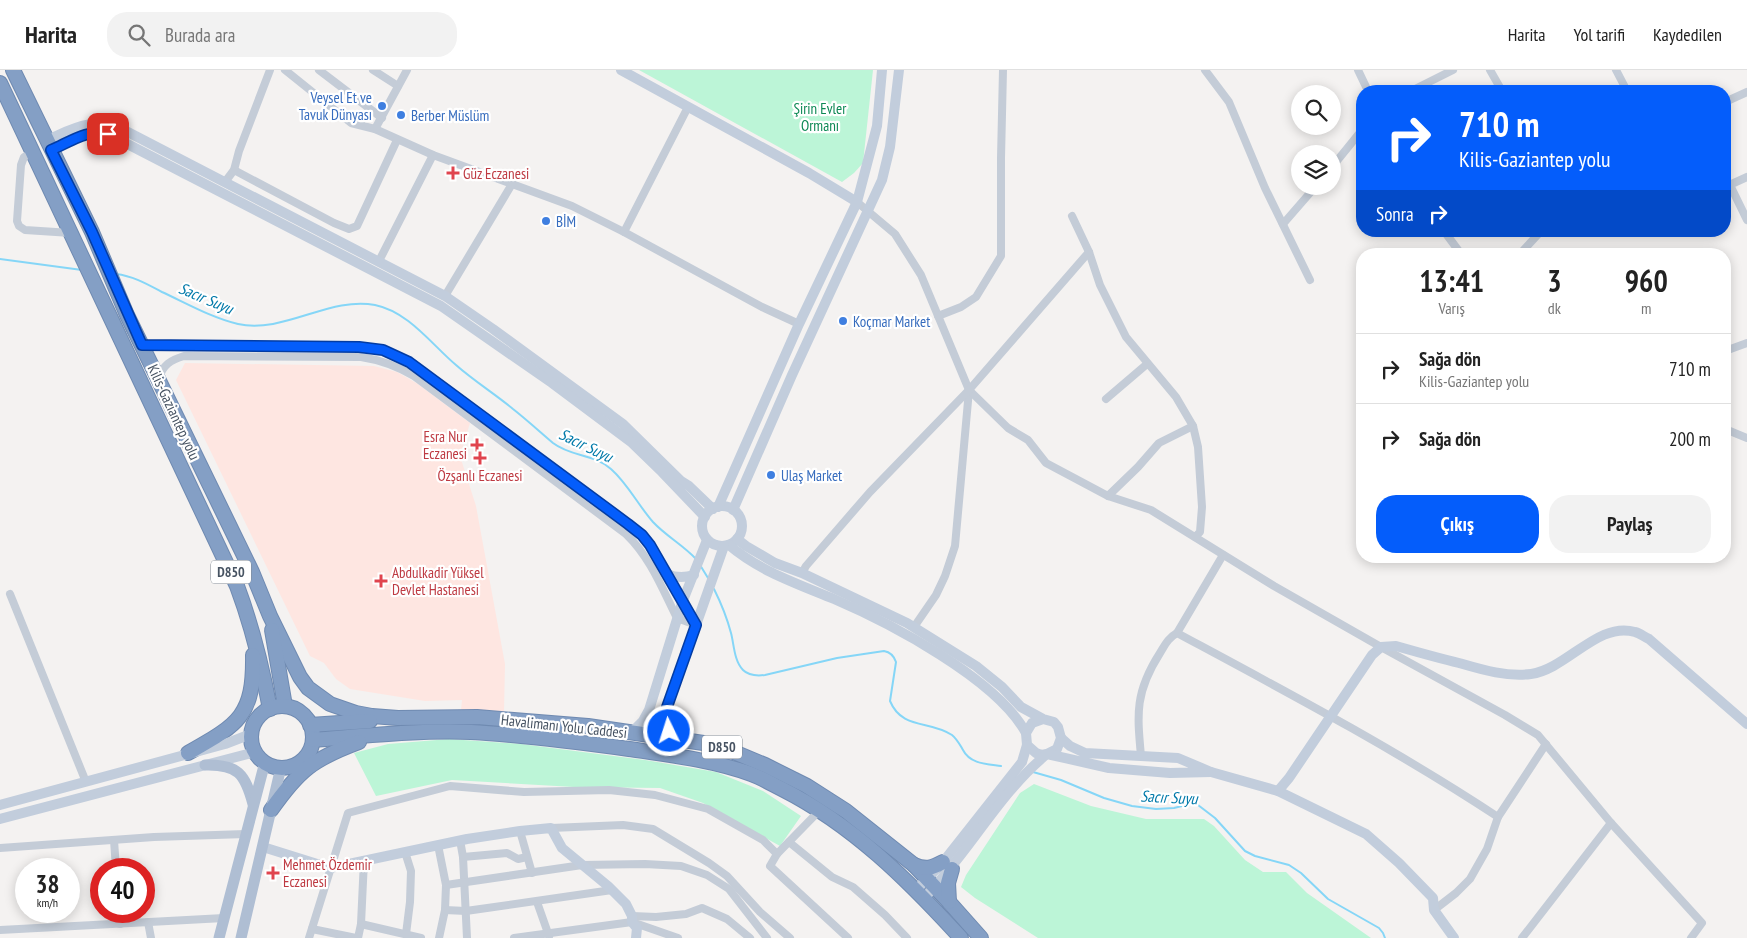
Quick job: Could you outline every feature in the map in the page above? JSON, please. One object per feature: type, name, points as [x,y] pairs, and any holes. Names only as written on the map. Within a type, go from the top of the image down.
[{"type":"highway","name":"Kilis-Gaziantep yolu","points":[[13,70],[92,232],[142,345],[300,676],[308,688],[330,704],[356,714],[398,718]]},
{"type":"highway","name":"Kilis-Gaziantep yolu","points":[[0,83],[237,586],[253,634],[264,675],[270,709]]},
{"type":"highway","points":[[270,616],[285,706]]},
{"type":"highway","points":[[188,753],[221,735],[235,723],[246,707],[252,692],[253,634]]},
{"type":"highway","points":[[285,706],[303,714],[310,725],[313,740],[305,758],[297,764],[288,767],[269,765],[255,752],[251,734],[259,716],[270,709],[285,706]]},
{"type":"highway","name":"Havalimanı Yolu Caddesi","points":[[398,718],[477,717],[588,726],[717,745],[766,765],[807,786],[846,811],[914,865],[981,938]]},
{"type":"highway","name":"D850","points":[[310,725],[398,718]]},
{"type":"highway","name":"Havalimanı Yolu Caddesi","points":[[313,740],[420,732],[472,732],[578,742],[699,759],[752,774],[820,810],[876,852],[920,894],[961,938]]},
{"type":"highway","points":[[271,810],[283,792],[307,766],[331,752],[360,741],[384,735]]},
{"type":"highway","points":[[914,865],[930,869],[947,865],[949,902]]},
{"type":"main road","points":[[219,938],[265,762]]},
{"type":"main road","points":[[205,765],[222,765],[233,769],[243,778],[249,789],[254,806]]},
{"type":"main road","points":[[242,938],[281,767]]},
{"type":"street","points":[[225,182],[234,170],[270,70]]},
{"type":"street","points":[[285,70],[351,123],[375,129],[433,155],[572,206],[762,307],[798,324]]},
{"type":"street","points":[[319,70],[382,118]]},
{"type":"street","points":[[373,70],[398,86]]},
{"type":"street","points":[[375,129],[407,70]]},
{"type":"street","points":[[621,70],[810,173],[857,202],[895,234],[921,276],[969,390],[1008,428],[1028,440],[1046,464],[1108,496],[1151,510],[1274,586],[1505,714],[1538,735],[1612,823],[1702,923],[1691,938]]},
{"type":"street","points":[[882,70],[877,126],[857,202],[798,324],[716,508],[704,517],[702,529],[707,540],[718,546],[730,543],[746,546],[775,563],[802,573],[914,627],[976,666],[1002,687],[1020,707],[1043,719],[1054,722],[1058,727],[1061,738],[1070,746],[1085,753],[1178,758],[1211,772],[1278,791],[1366,834],[1399,863],[1433,898],[1434,910],[1454,938]]},
{"type":"street","points":[[733,510],[792,375],[882,180],[890,147],[898,70]]},
{"type":"street","points":[[938,316],[961,308],[976,297],[1001,256],[1003,70]]},
{"type":"street","points":[[1204,70],[1229,102],[1265,188],[1310,280]]},
{"type":"street","points":[[1358,70],[1365,85]]},
{"type":"street","points":[[1423,85],[1453,70]]},
{"type":"street","points":[[1490,70],[1499,85]]},
{"type":"street","points":[[1616,70],[1625,85]]},
{"type":"street","points":[[1731,99],[1747,92]]},
{"type":"street","points":[[624,232],[688,107]]},
{"type":"street","points":[[49,145],[85,124],[106,124],[122,129],[445,296],[623,424],[681,480],[716,508],[726,507],[733,510],[741,520],[742,527],[730,543],[716,569],[667,707],[666,720],[669,731],[675,739]]},
{"type":"street","points":[[49,145],[91,133],[108,134],[441,306],[552,383],[631,442],[704,517]]},
{"type":"street","points":[[1341,156],[1356,137]]},
{"type":"street","points":[[234,170],[334,224],[349,229],[357,226],[397,140]]},
{"type":"street","points":[[32,153],[24,157],[20,165],[19,226],[25,230],[73,238]]},
{"type":"street","points":[[379,261],[433,155]]},
{"type":"street","points":[[1731,185],[1747,178]]},
{"type":"street","points":[[445,296],[512,184]]},
{"type":"street","points":[[1731,191],[1747,220]]},
{"type":"street","points":[[1282,224],[1308,195]]},
{"type":"street","points":[[1072,216],[1089,252],[1100,286],[1126,338],[1176,397],[1193,426],[1198,446],[1202,507],[1200,532],[1195,537]]},
{"type":"street","points":[[1448,237],[1457,248]]},
{"type":"street","points":[[1525,248],[1536,237]]},
{"type":"street","points":[[802,573],[870,492],[969,390],[1089,252]]},
{"type":"street","points":[[1731,349],[1747,343]]},
{"type":"street","points":[[142,345],[364,347],[383,350],[409,362],[642,535],[650,545],[696,625]]},
{"type":"street","points":[[347,347],[357,357]]},
{"type":"street","points":[[357,357],[364,347]]},
{"type":"street","points":[[158,379],[160,372],[166,364],[184,356],[357,357],[381,360],[399,367],[414,376],[626,534],[638,546],[653,569],[677,618],[696,625]]},
{"type":"street","points":[[1106,399],[1148,364]]},
{"type":"street","points":[[914,627],[936,595],[945,576],[955,546],[969,390]]},
{"type":"street","points":[[1108,496],[1138,467],[1159,443],[1193,426]]},
{"type":"street","points":[[1731,431],[1747,438]]},
{"type":"street","points":[[631,732],[643,721],[649,710],[682,602],[707,540]]},
{"type":"street","points":[[730,543],[738,553],[780,577],[836,600],[883,623],[965,671],[1001,701],[1017,718],[1026,733],[1027,745],[1022,762],[947,865]]},
{"type":"street","points":[[1141,756],[1138,722],[1141,692],[1148,671],[1170,637],[1177,633],[1223,555]]},
{"type":"street","points":[[666,574],[674,577],[694,574]]},
{"type":"street","points":[[10,594],[86,782]]},
{"type":"street","points":[[1278,791],[1289,778],[1372,654],[1381,647],[1396,646],[1496,673],[1514,675],[1533,674],[1553,666],[1574,654],[1594,639],[1623,630],[1636,632],[1648,639],[1747,724]]},
{"type":"street","points":[[1177,633],[1331,716],[1462,794],[1498,818]]},
{"type":"street","points":[[1026,733],[1032,723],[1043,719]]},
{"type":"street","points":[[0,805],[225,744],[251,734]]},
{"type":"street","points":[[920,894],[1021,778],[1047,754],[1057,748],[1061,738]]},
{"type":"street","points":[[1434,910],[1470,879],[1487,849],[1498,818],[1546,744]]},
{"type":"street","points":[[1027,745],[1036,753],[1109,768],[1170,773],[1211,772]]},
{"type":"street","points":[[0,819],[255,752]]},
{"type":"street","points":[[309,938],[348,813],[450,786],[524,792],[609,790],[655,795],[708,809],[763,840],[777,854]]},
{"type":"street","points":[[820,810],[777,854],[770,866],[848,938]]},
{"type":"street","points":[[1522,938],[1612,823]]},
{"type":"street","points":[[263,847],[330,868],[460,840],[520,831],[623,825],[653,829],[727,876],[786,937]]},
{"type":"street","points":[[551,828],[562,848],[626,904],[637,928],[636,938]]},
{"type":"street","points":[[520,831],[532,873]]},
{"type":"street","points":[[0,848],[114,840],[246,834]]},
{"type":"street","points":[[114,840],[115,858]]},
{"type":"street","points":[[460,840],[463,857],[467,938]]},
{"type":"street","points":[[789,842],[832,877],[853,887],[903,936]]},
{"type":"street","points":[[438,845],[446,885],[445,910],[439,938]]},
{"type":"street","points":[[405,852],[412,871],[406,934]]},
{"type":"street","points":[[463,857],[507,853],[518,858],[527,857]]},
{"type":"street","points":[[312,929],[357,938],[361,924],[364,860]]},
{"type":"street","points":[[704,874],[709,863]]},
{"type":"street","points":[[446,885],[582,865],[645,864],[681,866],[704,874],[729,889],[767,938]]},
{"type":"street","points":[[445,910],[466,911],[612,890]]},
{"type":"street","points":[[537,902],[549,936]]},
{"type":"street","points":[[514,938],[549,936],[632,919],[686,914],[702,908],[727,919],[750,938]]},
{"type":"street","points":[[155,922],[224,918]]},
{"type":"street","points":[[632,919],[673,937]]},
{"type":"street","points":[[0,930],[134,923]]},
{"type":"street","points":[[148,923],[151,938]]},
{"type":"street","points":[[361,924],[421,938]]},
{"type":"street","points":[[41,928],[42,938]]},
{"type":"shaded area","name":"Abdulkadir Yüksel Devlet Hastanesi","points":[[185,363],[374,366],[397,372],[418,384],[470,423],[460,456],[476,506],[505,664],[504,712],[461,710],[462,700],[425,701],[350,689],[336,679],[324,663],[310,656],[176,380]]},
{"type":"green space","name":"Şirin Evler Ormanı","points":[[639,70],[873,70],[863,163],[842,182]]},
{"type":"green space","points":[[449,739],[521,744],[645,760],[716,772],[763,791],[801,816],[780,846],[703,803],[660,788],[574,787],[452,780],[376,796],[354,753],[388,744]]},
{"type":"green space","points":[[1034,784],[1091,806],[1146,819],[1204,819],[1214,826],[1245,860],[1263,872],[1286,872],[1307,893],[1371,938],[1038,938],[961,887],[966,875],[1020,793]]},
{"type":"waterway","name":"Sacır Suyu","points":[[0,259],[82,270]]},
{"type":"waterway","name":"Sacır Suyu","points":[[116,274],[140,281],[209,314],[238,324],[255,326],[272,324],[341,306],[358,304],[375,305],[387,309],[399,315],[419,330],[463,371],[506,403],[560,448],[605,464],[623,481],[653,522],[696,559]]},
{"type":"waterway","name":"Sacır Suyu","points":[[700,565],[708,578]]},
{"type":"waterway","name":"Sacır Suyu","points":[[714,589],[728,622],[738,662],[745,672],[753,675],[765,675],[837,658],[884,651],[892,655],[896,662],[890,701],[895,710],[909,721],[935,727],[952,735],[966,755],[974,761],[1001,766]]},
{"type":"waterway","name":"Sacır Suyu","points":[[1033,772],[1061,780],[1104,798],[1132,806],[1156,809],[1174,808],[1190,804],[1198,805],[1215,818],[1245,851],[1255,856],[1289,865],[1301,873],[1328,899],[1379,928],[1385,938]]},
{"type":"place","name":"Veysel Et ve Tavuk Dünyası","points":[[382,106]]},
{"type":"place","name":"Berber Müslüm","points":[[401,115]]},
{"type":"place","name":"Güz Eczanesi","points":[[453,173]]},
{"type":"place","name":"BİM","points":[[546,221]]},
{"type":"place","name":"Koçmar Market","points":[[843,321]]},
{"type":"place","name":"Esra Nur Eczanesi","points":[[477,445]]},
{"type":"place","name":"Özşanlı Eczanesi","points":[[480,458]]},
{"type":"place","name":"Ulaş Market","points":[[771,475]]},
{"type":"place","name":"Abdulkadir Yüksel Devlet Hastanesi","points":[[381,581]]},
{"type":"place","name":"Mehmet Özdemir Eczanesi","points":[[273,873]]},
{"type":"route","points":[[108,134],[91,133],[51,150],[92,232],[142,345],[359,347],[383,350],[409,362],[453,394],[628,524],[642,535],[650,545],[696,625],[667,707],[666,720],[669,731]]}]
